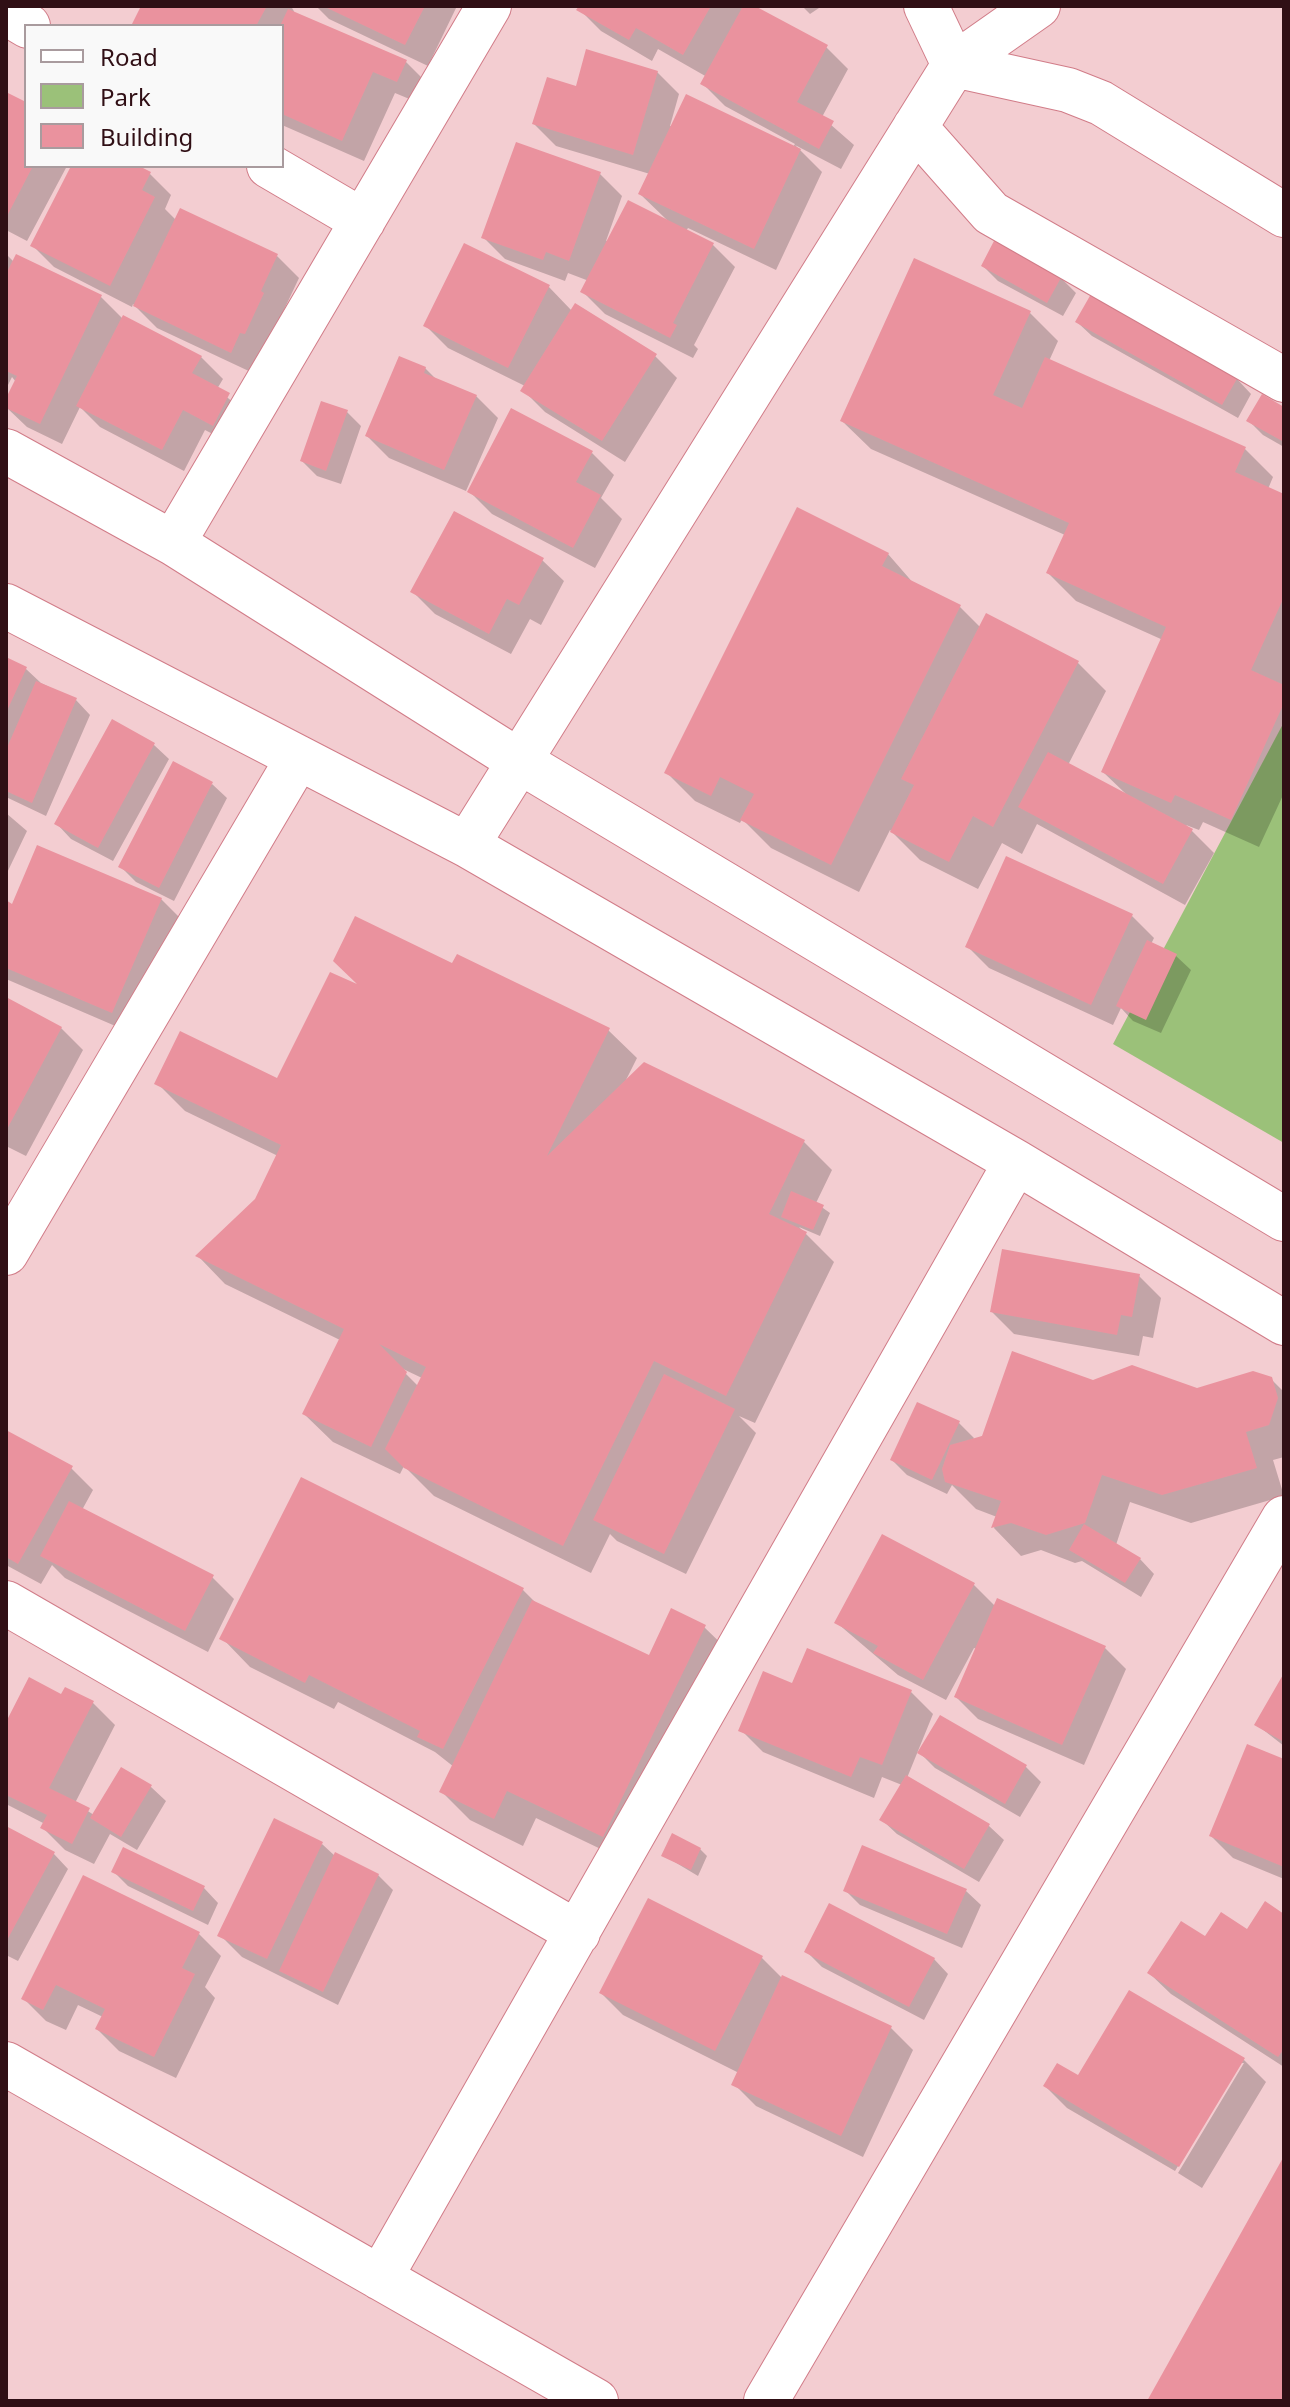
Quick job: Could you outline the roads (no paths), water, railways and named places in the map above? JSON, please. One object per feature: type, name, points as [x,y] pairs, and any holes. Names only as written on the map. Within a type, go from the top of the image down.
[{"type":"street","points":[[42,24],[52,6]]},
{"type":"street","points":[[173,543],[489,6]]},
{"type":"street","points":[[926,6],[954,65]]},
{"type":"street","points":[[467,845],[954,65],[1038,6]]},
{"type":"street","points":[[6,13],[25,24]]},
{"type":"street","points":[[954,65],[1068,90],[1101,103],[1284,215]]},
{"type":"street","points":[[915,127],[991,213],[1284,380]]},
{"type":"street","points":[[272,168],[363,221]]},
{"type":"street","points":[[6,451],[173,543],[519,761],[1284,1219]]},
{"type":"street","points":[[6,606],[467,845],[1016,1162],[1284,1323]]},
{"type":"street","points":[[6,1253],[298,758]]},
{"type":"street","points":[[380,2278],[1016,1162]]},
{"type":"street","points":[[766,2401],[1284,1518]]},
{"type":"street","points":[[6,1603],[578,1933]]},
{"type":"street","points":[[6,2064],[596,2401]]}]
